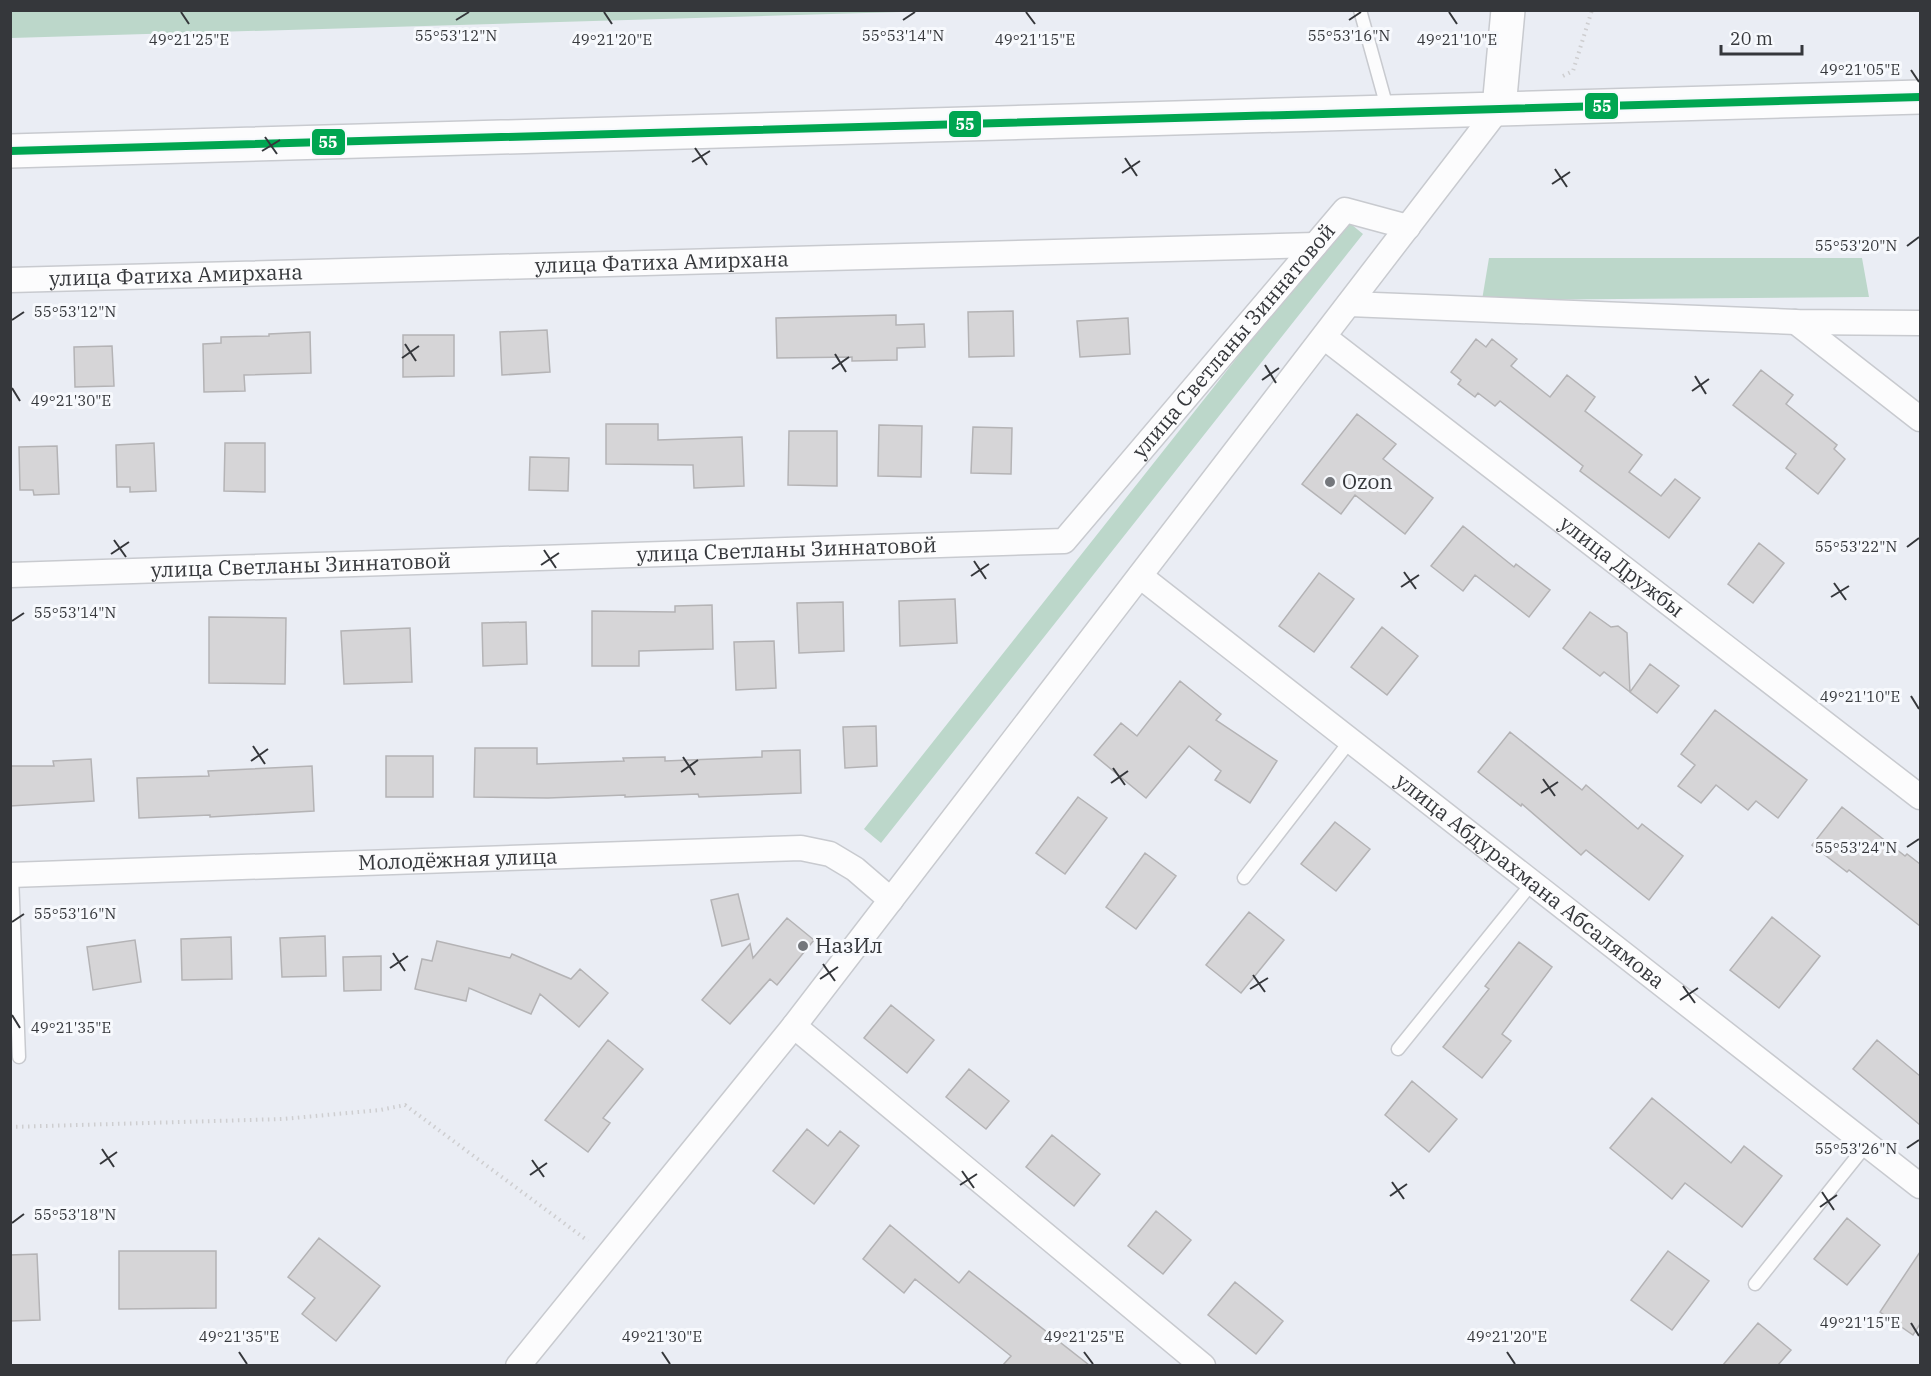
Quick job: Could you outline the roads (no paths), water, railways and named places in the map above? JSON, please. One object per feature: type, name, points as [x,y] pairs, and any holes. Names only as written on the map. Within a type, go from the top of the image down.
[{"type":"street","points":[[518,1365],[794,1026],[1499,108],[1508,10]]},
{"type":"street","points":[[10,151],[1920,97]]},
{"type":"street","name":"улица Светланы Зиннатовой","points":[[10,575],[1064,541],[1345,210],[1408,227]]},
{"type":"street","name":"улица Фатиха Амирхана","points":[[10,280],[1315,245]]},
{"type":"street","points":[[1349,304],[1796,322],[1920,323]]},
{"type":"street","points":[[1796,322],[1920,419]]},
{"type":"street","name":"улица Дружбы","points":[[1324,337],[1920,797]]},
{"type":"street","name":"улица Абдурахмана Абсалямова","points":[[1140,576],[1920,1186]]},
{"type":"street","name":"Молодёжная улица","points":[[11,875],[801,848],[830,854],[855,869],[891,900]]},
{"type":"street","points":[[794,1026],[1203,1365]]},
{"type":"lane","points":[[1360,10],[1388,112]]},
{"type":"lane","points":[[1244,878],[1350,741]]},
{"type":"lane","points":[[11,875],[19,1057]]},
{"type":"lane","points":[[1398,1048],[1532,883]]},
{"type":"lane","points":[[1755,1284],[1866,1144]]},
{"type":"place","name":"Ozon","points":[[1330,482]]},
{"type":"place","name":"НазИл","points":[[803,946]]}]
